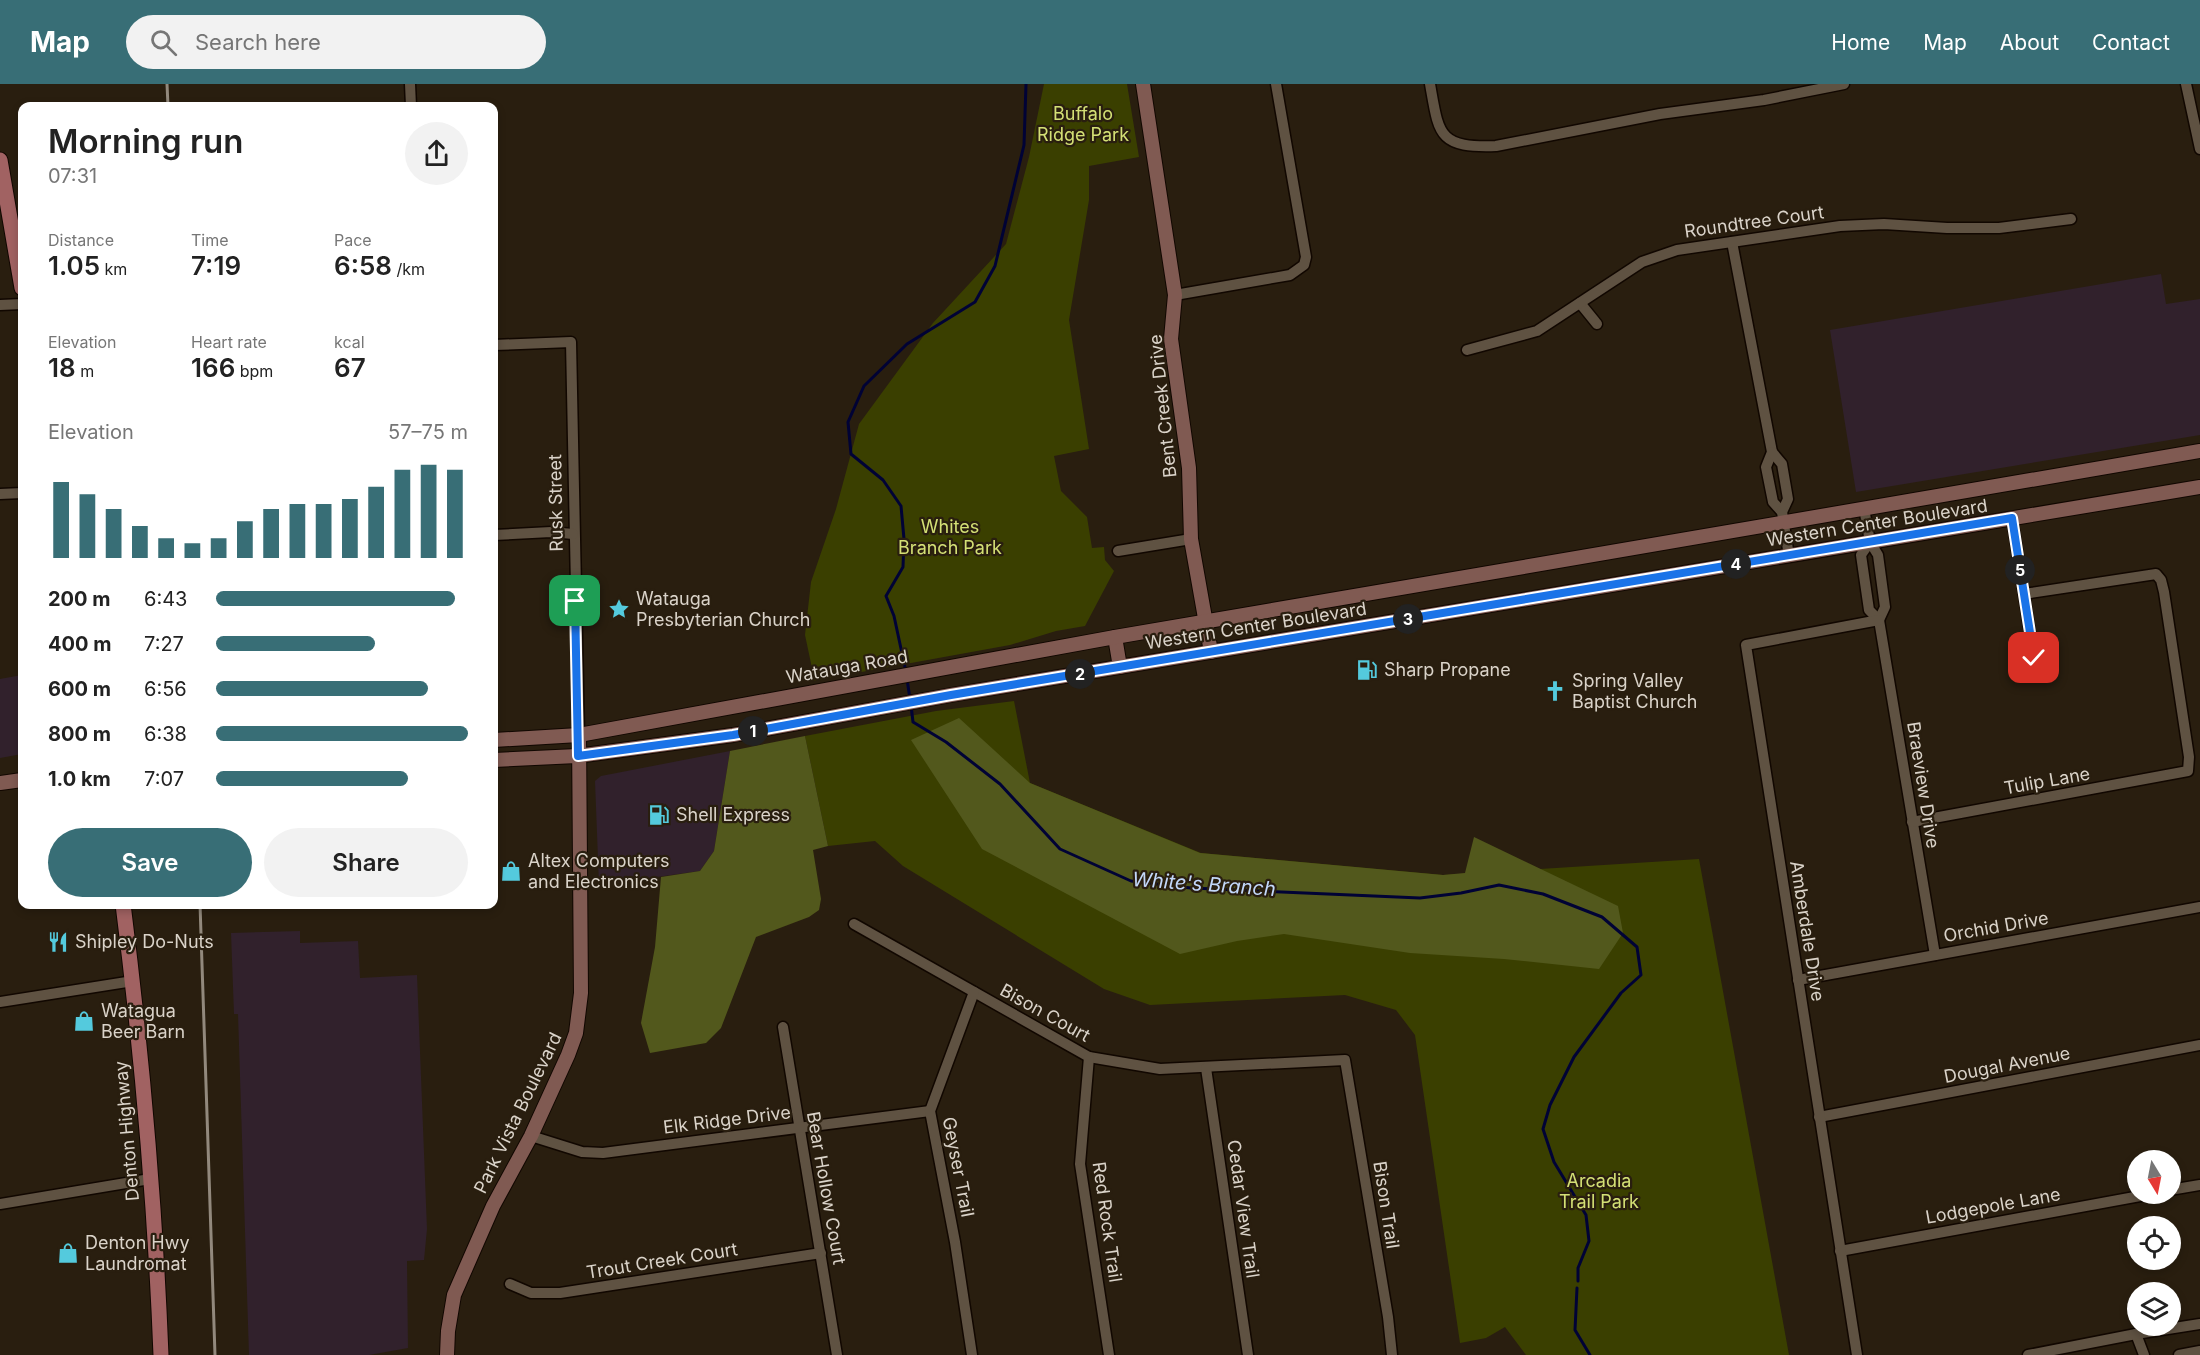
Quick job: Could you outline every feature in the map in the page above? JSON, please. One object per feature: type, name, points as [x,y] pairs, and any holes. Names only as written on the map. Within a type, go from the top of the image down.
[{"type":"main road","name":"Bent Creek Drive","points":[[1143,84],[1175,295],[1172,349],[1189,468],[1191,539],[1211,652]]},
{"type":"main road","points":[[0,160],[18,265]]},
{"type":"main road","name":"Western Center Boulevard","points":[[1205,622],[1782,517],[1864,508],[2200,451]]},
{"type":"main road","name":"Western Center Boulevard","points":[[498,760],[578,756],[733,735],[951,695],[2200,487]]},
{"type":"main road","name":"Watauga Road","points":[[498,740],[579,735],[1205,622]]},
{"type":"main road","points":[[1115,637],[1120,667]]},
{"type":"main road","name":"Park Vista Boulevard","points":[[447,1355],[454,1295],[493,1206],[531,1136],[576,1033],[581,993],[579,735]]},
{"type":"main road","points":[[0,783],[18,781]]},
{"type":"main road","name":"Denton Highway","points":[[124,909],[133,981],[150,1179],[161,1355]]},
{"type":"street","points":[[410,84],[411,102]]},
{"type":"street","points":[[1175,295],[1290,275],[1304,265],[1306,257],[1276,84]]},
{"type":"street","points":[[1430,84],[1437,123],[1442,133],[1446,138],[1460,145],[1476,147],[1496,146],[1660,114],[1764,100],[1844,84]]},
{"type":"street","points":[[2186,84],[2200,149]]},
{"type":"street","name":"Roundtree Court","points":[[1467,350],[1537,331],[1642,262],[1677,250],[1840,226],[1884,224],[1947,228],[2000,228],[2071,219]]},
{"type":"street","points":[[1732,242],[1772,453],[1782,464],[1788,499],[1782,517]]},
{"type":"street","points":[[1580,303],[1597,324]]},
{"type":"street","points":[[0,305],[18,304]]},
{"type":"street","name":"Rusk Street","points":[[498,345],[571,342],[573,534],[579,735]]},
{"type":"street","points":[[1772,453],[1766,467],[1773,502],[1782,517],[1789,556]]},
{"type":"street","points":[[0,494],[18,493]]},
{"type":"street","name":"Braeview Drive","points":[[1864,508],[1870,542],[1878,555],[1885,607],[1879,620],[1935,955]]},
{"type":"street","points":[[2012,518],[2034,658]]},
{"type":"street","points":[[498,535],[551,532],[573,534]]},
{"type":"street","points":[[1118,551],[1191,539]]},
{"type":"street","name":"Braeview Drive","points":[[1870,542],[1861,555],[1869,610],[1879,620]]},
{"type":"street","name":"Tulip Lane","points":[[1912,822],[2188,771],[2188,757],[2164,592],[2161,580],[2156,574],[2024,594]]},
{"type":"street","name":"Amberdale Drive","points":[[1857,1355],[1746,645],[1879,620]]},
{"type":"street","name":"Orchid Drive","points":[[1798,980],[2200,907]]},
{"type":"street","name":"Bison Court","points":[[854,924],[1089,1057],[1160,1069],[1345,1060]]},
{"type":"street","points":[[0,1002],[133,981]]},
{"type":"street","name":"Geyser Trail","points":[[972,1355],[955,1242],[930,1111],[974,992]]},
{"type":"street","name":"Bear Hollow Court","points":[[783,1027],[837,1355]]},
{"type":"street","name":"Dougal Avenue","points":[[1819,1117],[2200,1046]]},
{"type":"street","name":"Red Rock Trail","points":[[1089,1057],[1080,1164],[1109,1355]]},
{"type":"street","name":"Bison Trail","points":[[1345,1060],[1388,1317],[1392,1355]]},
{"type":"street","name":"Cedar View Trail","points":[[1206,1068],[1248,1355]]},
{"type":"street","name":"Elk Ridge Drive","points":[[531,1136],[582,1152],[603,1153],[930,1111]]},
{"type":"street","points":[[0,1204],[150,1179]]},
{"type":"street","points":[[2181,1188],[2200,1185]]},
{"type":"street","name":"Lodgepole Lane","points":[[1840,1251],[2127,1198]]},
{"type":"street","name":"Trout Creek Court","points":[[510,1284],[531,1293],[560,1293],[821,1253]]},
{"type":"street","points":[[2181,1327],[2200,1324]]},
{"type":"street","points":[[2028,1355],[2127,1336]]},
{"type":"street","points":[[2137,1336],[2144,1355]]},
{"type":"street","points":[[2179,1355],[2200,1351]]},
{"type":"shaded area","points":[[2161,274],[2166,304],[2200,299],[2200,435],[1856,492],[1830,330]]},
{"type":"shaded area","points":[[18,676],[18,755],[0,758],[0,679]]},
{"type":"shaded area","points":[[730,751],[714,851],[700,871],[599,885],[595,781],[601,776]]},
{"type":"shaded area","points":[[300,931],[300,943],[358,941],[360,978],[417,975],[427,1229],[424,1260],[407,1261],[408,1348],[369,1355],[249,1355],[238,1014],[234,1014],[231,933]]},
{"type":"green space","name":"Whites Branch Park","points":[[1044,84],[1127,84],[1139,157],[1089,166],[1089,200],[1069,320],[1089,449],[1054,456],[1061,491],[1087,517],[1092,548],[1104,547],[1105,560],[1114,571],[1085,626],[1056,631],[1010,645],[812,681],[812,668],[805,635],[811,582],[836,509],[859,424],[933,323],[1006,244],[1029,157]]},
{"type":"green space","name":"Arcadia Trail Park","points":[[1014,701],[1030,783],[1201,853],[1443,875],[1699,859],[1789,1355],[1526,1355],[1505,1327],[1486,1338],[1460,1343],[1415,1035],[1396,1010],[1345,995],[1150,1005],[1104,989],[903,866],[875,841],[828,846],[805,736],[936,711]]},
{"type":"green space","points":[[959,718],[1030,783],[1200,853],[1443,875],[1465,873],[1474,837],[1618,906],[1623,933],[1599,969],[1504,959],[1410,953],[1284,934],[1237,941],[1180,954],[982,849],[911,740]]},
{"type":"green space","points":[[805,736],[828,846],[813,850],[821,899],[819,910],[809,917],[756,937],[721,1028],[706,1043],[650,1053],[641,1023],[655,947],[661,877],[700,871],[714,851],[730,751]]},
{"type":"waterway","name":"White's Branch","points":[[906,672],[894,616],[886,596],[903,567],[904,539],[901,506],[883,480],[851,454],[848,422],[864,386],[907,344],[975,302],[995,266],[1024,145],[1026,84]]},
{"type":"waterway","name":"White's Branch","points":[[907,679],[910,699]]},
{"type":"waterway","name":"White's Branch","points":[[911,705],[913,722],[946,742],[1000,784],[1060,849],[1131,881],[1191,888],[1420,898],[1499,885],[1543,894],[1602,917],[1637,947],[1641,975],[1621,993],[1574,1057],[1550,1105],[1543,1129],[1554,1162],[1586,1215],[1589,1241],[1578,1268],[1578,1281]]},
{"type":"waterway","name":"White's Branch","points":[[1577,1288],[1575,1330],[1590,1355]]},
{"type":"railway","points":[[167,84],[168,102]]},
{"type":"railway","points":[[200,909],[215,1355]]},
{"type":"place","name":"Watauga Presbyterian Church","points":[[619,609]]},
{"type":"place","name":"Sharp Propane","points":[[1367,670]]},
{"type":"place","name":"Spring Valley Baptist Church","points":[[1555,691]]},
{"type":"place","name":"Shell Express","points":[[659,815]]},
{"type":"place","name":"Altex Computers and Electronics","points":[[511,871]]},
{"type":"place","name":"Shipley Do-Nuts","points":[[58,942]]},
{"type":"place","name":"Watagua Beer Barn","points":[[84,1021]]},
{"type":"place","name":"Denton Hwy Laundromat","points":[[68,1253]]},
{"type":"route","points":[[575,601],[578,756],[733,735],[951,695],[2012,518],[2034,658]]},
{"type":"park label","name":"Buffalo Ridge Park","points":[[1083,124]]}]
